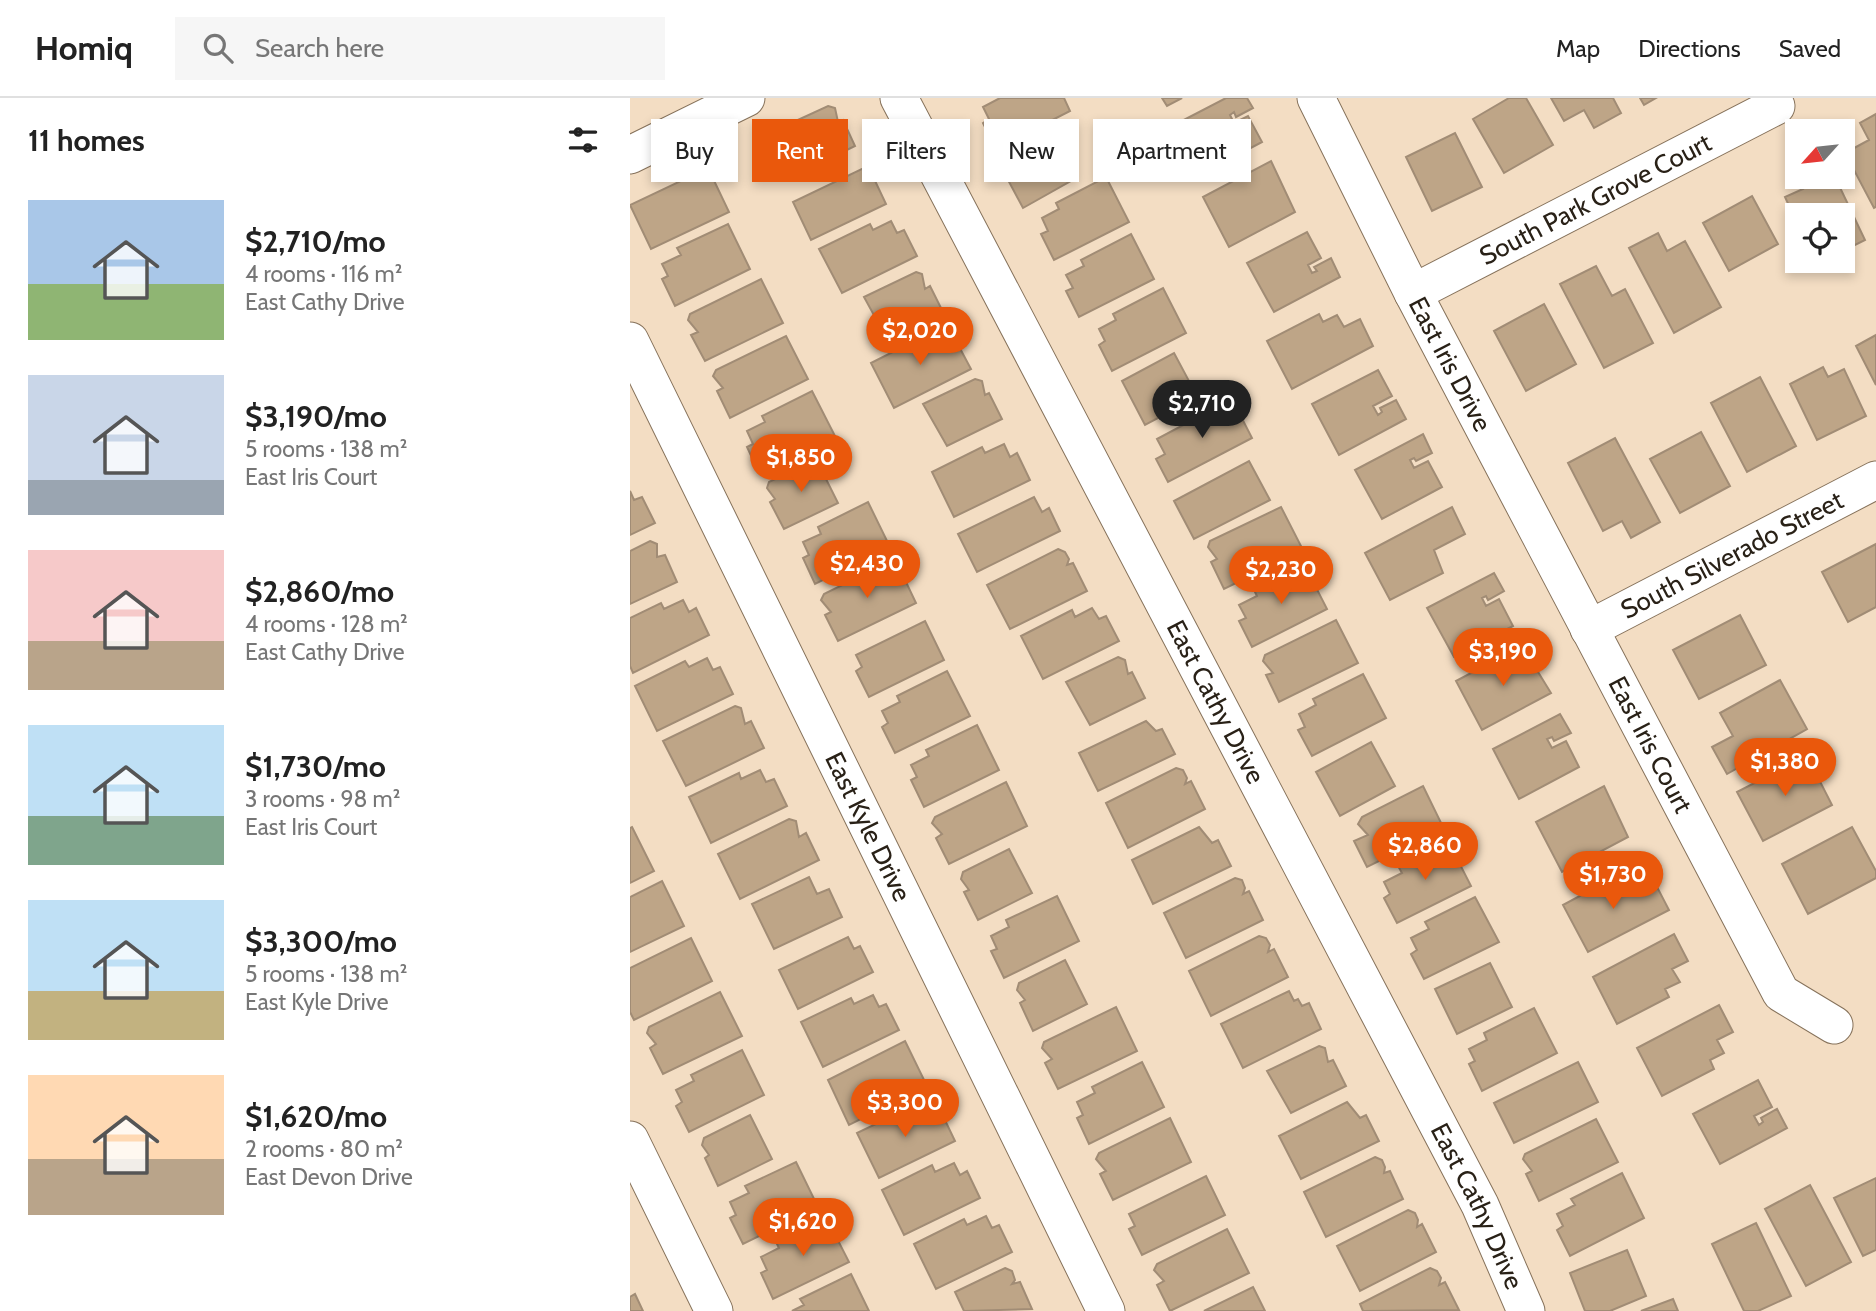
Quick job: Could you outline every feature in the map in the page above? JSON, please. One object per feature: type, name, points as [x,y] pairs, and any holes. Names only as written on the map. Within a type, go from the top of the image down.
[{"type":"street","points":[[630,155],[746,98]]},
{"type":"street","name":"East Cathy Drive","points":[[899,98],[1473,1192],[1526,1311]]},
{"type":"street","name":"East Iris Drive","points":[[1315,98],[1413,293],[1589,629]]},
{"type":"street","name":"South Park Grove Court","points":[[1413,293],[1776,106]]},
{"type":"street","name":"East Kyle Drive","points":[[630,341],[1106,1311]]},
{"type":"street","name":"South Silverado Street","points":[[1589,629],[1876,480]]},
{"type":"street","name":"East Iris Court","points":[[1589,629],[1781,993],[1834,1025]]},
{"type":"street","points":[[630,1140],[714,1311]]},
{"type":"building","points":[[1000,98],[1064,98],[1070,111],[1054,119],[989,119],[983,107]]},
{"type":"building","points":[[1162,98],[1182,98],[1167,106]]},
{"type":"building","points":[[1226,98],[1247,98],[1253,108],[1236,117],[1234,112],[1230,115],[1232,119],[1186,119]]},
{"type":"building","points":[[1509,98],[1526,98],[1553,145],[1504,173],[1473,119]]},
{"type":"building","points":[[1551,98],[1613,98],[1621,113],[1594,128],[1584,110],[1564,121]]},
{"type":"building","points":[[1640,98],[1656,98],[1644,105]]},
{"type":"building","points":[[828,106],[835,108],[837,119],[800,119]]},
{"type":"building","points":[[1876,114],[1874,208],[1855,172],[1855,148],[1869,140],[1860,123]]},
{"type":"building","points":[[1251,122],[1262,142],[1251,148]]},
{"type":"building","points":[[848,131],[855,146],[848,149]]},
{"type":"building","points":[[1455,133],[1482,187],[1432,211],[1406,157]]},
{"type":"building","points":[[1271,161],[1295,212],[1229,247],[1203,197],[1231,182],[1251,182],[1251,172]]},
{"type":"building","points":[[862,169],[862,182],[876,182],[886,204],[811,240],[793,202],[835,182],[848,182],[848,176]]},
{"type":"building","points":[[678,182],[715,182],[729,212],[651,249],[630,205]]},
{"type":"building","points":[[1009,182],[1069,182],[1023,208]]},
{"type":"building","points":[[1096,182],[1109,182],[1129,222],[1054,260],[1041,234],[1048,231],[1042,218],[1059,209],[1056,203]]},
{"type":"building","points":[[1803,189],[1841,189],[1847,203],[1788,203],[1785,197]]},
{"type":"building","points":[[1752,196],[1778,244],[1729,271],[1703,223]]},
{"type":"building","points":[[1855,219],[1865,240],[1855,245]]},
{"type":"building","points":[[891,221],[897,233],[904,230],[917,256],[842,293],[819,249],[870,224],[873,230]]},
{"type":"building","points":[[728,224],[750,269],[675,306],[662,279],[668,276],[662,264],[681,255],[677,248]]},
{"type":"building","points":[[1307,232],[1321,258],[1308,265],[1312,273],[1317,271],[1314,267],[1331,258],[1340,277],[1274,312],[1247,263]]},
{"type":"building","points":[[1658,233],[1667,251],[1685,241],[1721,307],[1674,333],[1629,248]]},
{"type":"building","points":[[1131,234],[1154,279],[1079,317],[1066,291],[1073,288],[1066,275],[1084,266],[1081,260]]},
{"type":"building","points":[[1596,266],[1612,296],[1625,289],[1653,343],[1604,368],[1560,284]]},
{"type":"building","points":[[916,272],[922,274],[925,289],[930,286],[943,312],[887,339],[864,297]]},
{"type":"building","points":[[761,279],[783,323],[705,361],[691,335],[698,332],[688,320],[690,314]]},
{"type":"building","points":[[1163,288],[1186,333],[1112,371],[1099,345],[1105,341],[1099,329],[1116,320],[1113,314]]},
{"type":"building","points":[[1544,304],[1576,364],[1526,391],[1494,331]]},
{"type":"building","points":[[1319,314],[1323,322],[1337,315],[1344,327],[1360,319],[1373,346],[1292,389],[1267,341]]},
{"type":"building","points":[[942,327],[949,330],[951,344],[956,341],[971,369],[894,408],[871,363]]},
{"type":"building","points":[[1876,335],[1876,385],[1856,346]]},
{"type":"building","points":[[786,336],[808,379],[730,418],[717,391],[723,388],[713,376],[716,370]]},
{"type":"building","points":[[1174,353],[1189,381],[1182,385],[1190,401],[1145,425],[1122,381]]},
{"type":"building","points":[[1823,367],[1828,377],[1844,369],[1866,416],[1817,440],[1790,384]]},
{"type":"building","points":[[1378,370],[1392,396],[1373,406],[1378,415],[1382,412],[1380,408],[1396,400],[1406,419],[1339,455],[1312,404]]},
{"type":"building","points":[[1760,377],[1796,446],[1747,472],[1711,403]]},
{"type":"building","points":[[975,379],[982,381],[985,395],[989,393],[1002,419],[947,446],[923,404]]},
{"type":"building","points":[[812,391],[835,436],[759,473],[747,447],[753,444],[747,431],[765,422],[762,416]]},
{"type":"building","points":[[1232,399],[1252,438],[1168,482],[1156,459],[1165,454],[1157,439]]},
{"type":"building","points":[[1701,432],[1730,486],[1680,513],[1650,459]]},
{"type":"building","points":[[1423,434],[1432,453],[1416,461],[1414,458],[1410,460],[1414,468],[1428,461],[1442,487],[1382,519],[1355,470]]},
{"type":"building","points":[[1615,438],[1660,522],[1631,538],[1622,521],[1603,531],[1568,463]]},
{"type":"building","points":[[1004,444],[1010,457],[1017,453],[1030,480],[954,517],[932,472],[982,447],[985,453]]},
{"type":"building","points":[[816,459],[838,503],[784,529],[770,502],[775,499],[767,488],[769,482]]},
{"type":"building","points":[[1249,461],[1270,500],[1194,539],[1174,501]]},
{"type":"building","points":[[630,491],[634,500],[642,497],[655,523],[630,535]]},
{"type":"building","points":[[1034,497],[1042,512],[1049,508],[1060,531],[977,572],[958,534]]},
{"type":"building","points":[[868,502],[890,547],[815,584],[803,558],[809,555],[803,542],[821,534],[818,527]]},
{"type":"building","points":[[1281,507],[1303,550],[1224,589],[1211,562],[1217,559],[1208,547],[1210,541]]},
{"type":"building","points":[[1452,507],[1465,534],[1434,550],[1443,573],[1390,600],[1365,553]]},
{"type":"building","points":[[650,541],[657,544],[657,557],[665,555],[677,582],[630,604],[630,551]]},
{"type":"building","points":[[1876,544],[1876,607],[1848,622],[1822,572]]},
{"type":"building","points":[[1058,549],[1065,552],[1069,559],[1067,565],[1073,563],[1087,591],[1010,629],[987,585]]},
{"type":"building","points":[[895,559],[916,603],[838,641],[825,615],[831,612],[821,600],[824,594]]},
{"type":"building","points":[[1304,564],[1327,609],[1252,647],[1239,621],[1246,618],[1239,605],[1257,596],[1254,590]]},
{"type":"building","points":[[1494,573],[1504,591],[1488,600],[1486,596],[1482,598],[1486,606],[1499,599],[1513,626],[1454,657],[1427,608]]},
{"type":"building","points":[[683,600],[689,612],[696,608],[709,635],[633,673],[630,666],[630,618],[661,603],[664,609]]},
{"type":"building","points":[[1092,608],[1099,619],[1106,616],[1119,641],[1043,679],[1021,636],[1072,610],[1075,617]]},
{"type":"building","points":[[1740,615],[1766,665],[1699,699],[1673,650]]},
{"type":"building","points":[[1336,620],[1358,663],[1279,702],[1266,675],[1273,673],[1263,661],[1265,655]]},
{"type":"building","points":[[925,621],[944,660],[869,697],[856,671],[862,667],[856,655]]},
{"type":"building","points":[[1522,646],[1551,693],[1482,730],[1456,681]]},
{"type":"building","points":[[1118,657],[1125,660],[1128,674],[1132,672],[1145,698],[1090,725],[1066,682]]},
{"type":"building","points":[[707,658],[713,670],[720,667],[733,694],[657,731],[635,686],[685,661],[689,667]]},
{"type":"building","points":[[947,671],[970,716],[895,753],[882,727],[888,723],[882,711],[900,702],[897,696]]},
{"type":"building","points":[[1363,674],[1386,718],[1312,756],[1298,730],[1305,727],[1299,714],[1316,705],[1313,699]]},
{"type":"building","points":[[1780,680],[1807,729],[1727,774],[1712,747],[1733,736],[1720,713]]},
{"type":"building","points":[[735,706],[741,708],[745,724],[751,721],[764,748],[686,786],[663,741]]},
{"type":"building","points":[[1560,714],[1571,733],[1554,741],[1552,737],[1547,739],[1552,748],[1566,741],[1579,767],[1519,799],[1493,749]]},
{"type":"building","points":[[1146,721],[1156,731],[1162,729],[1175,754],[1098,791],[1079,753]]},
{"type":"building","points":[[977,725],[999,770],[924,807],[911,780],[917,777],[911,765],[929,756],[926,750]]},
{"type":"building","points":[[1371,742],[1395,786],[1340,816],[1316,772]]},
{"type":"building","points":[[1807,756],[1832,805],[1763,841],[1737,792]]},
{"type":"building","points":[[1176,768],[1183,770],[1187,778],[1185,784],[1191,781],[1205,809],[1128,848],[1106,803]]},
{"type":"building","points":[[760,770],[766,782],[774,779],[787,806],[711,843],[689,797],[739,773],[741,779]]},
{"type":"building","points":[[1006,782],[1027,826],[949,864],[936,838],[942,834],[932,823],[935,817]]},
{"type":"building","points":[[1423,786],[1444,829],[1367,867],[1354,841],[1368,835],[1358,824],[1362,817]]},
{"type":"building","points":[[1604,786],[1628,837],[1562,872],[1536,822]]},
{"type":"building","points":[[789,819],[796,821],[799,837],[806,833],[819,860],[740,899],[718,854]]},
{"type":"building","points":[[632,827],[654,871],[630,883],[630,828]]},
{"type":"building","points":[[1199,827],[1212,843],[1218,840],[1231,866],[1153,904],[1132,860]]},
{"type":"building","points":[[1852,827],[1876,871],[1876,878],[1808,914],[1782,864]]},
{"type":"building","points":[[1448,841],[1471,886],[1397,923],[1384,898],[1390,894],[1384,882],[1402,873],[1398,866]]},
{"type":"building","points":[[1009,849],[1032,893],[978,920],[964,892],[969,890],[961,879],[963,872]]},
{"type":"building","points":[[809,877],[817,894],[829,889],[842,917],[774,949],[752,904]]},
{"type":"building","points":[[1615,877],[1619,885],[1633,878],[1640,891],[1655,883],[1669,910],[1588,952],[1563,905]]},
{"type":"building","points":[[1235,878],[1242,880],[1245,888],[1243,894],[1249,891],[1263,920],[1186,958],[1164,913]]},
{"type":"building","points":[[662,881],[684,926],[630,952],[630,897]]},
{"type":"building","points":[[1057,896],[1079,941],[1004,978],[991,951],[997,949],[991,936],[1009,927],[1006,920]]},
{"type":"building","points":[[1475,897],[1499,942],[1424,979],[1411,954],[1417,950],[1411,938],[1429,929],[1425,922]]},
{"type":"building","points":[[1674,934],[1688,961],[1672,969],[1680,982],[1665,989],[1669,997],[1617,1024],[1593,977]]},
{"type":"building","points":[[1259,936],[1266,938],[1270,945],[1268,952],[1274,949],[1288,977],[1211,1016],[1189,971]]},
{"type":"building","points":[[848,937],[854,949],[860,946],[873,972],[798,1009],[779,970]]},
{"type":"building","points":[[691,938],[712,981],[634,1020],[630,1012],[630,968]]},
{"type":"building","points":[[1065,960],[1087,1004],[1033,1031],[1020,1003],[1025,1000],[1017,990],[1019,983]]},
{"type":"building","points":[[1490,963],[1512,1007],[1457,1034],[1435,989]]},
{"type":"building","points":[[1289,991],[1294,1001],[1298,999],[1302,1006],[1309,1003],[1321,1029],[1243,1068],[1221,1024]]},
{"type":"building","points":[[720,992],[742,1036],[663,1074],[650,1048],[656,1044],[647,1033],[649,1027]]},
{"type":"building","points":[[873,995],[879,1007],[886,1004],[899,1030],[823,1067],[801,1022],[851,998],[854,1004]]},
{"type":"building","points":[[1719,1005],[1733,1032],[1717,1040],[1724,1053],[1710,1060],[1714,1069],[1662,1096],[1637,1048]]},
{"type":"building","points":[[1116,1007],[1137,1051],[1058,1089],[1045,1063],[1052,1059],[1042,1048],[1044,1042]]},
{"type":"building","points":[[1534,1008],[1557,1053],[1482,1091],[1469,1064],[1475,1061],[1469,1049],[1487,1040],[1484,1033]]},
{"type":"building","points":[[905,1041],[927,1086],[849,1125],[828,1080]]},
{"type":"building","points":[[1319,1046],[1325,1048],[1328,1062],[1333,1060],[1346,1086],[1291,1113],[1267,1071]]},
{"type":"building","points":[[742,1050],[764,1095],[689,1132],[676,1106],[682,1102],[676,1090],[694,1081],[691,1075]]},
{"type":"building","points":[[1142,1062],[1164,1107],[1089,1144],[1077,1118],[1083,1115],[1077,1102],[1095,1093],[1092,1087]]},
{"type":"building","points":[[1578,1062],[1598,1102],[1514,1143],[1494,1103]]},
{"type":"building","points":[[1758,1080],[1772,1107],[1754,1116],[1759,1125],[1763,1122],[1761,1118],[1777,1109],[1787,1128],[1720,1164],[1693,1114]]},
{"type":"building","points":[[1347,1102],[1360,1118],[1366,1115],[1379,1141],[1301,1179],[1279,1136]]},
{"type":"building","points":[[929,1105],[935,1118],[942,1114],[955,1141],[879,1178],[857,1133],[907,1109],[910,1115]]},
{"type":"building","points":[[750,1115],[772,1159],[718,1186],[705,1158],[709,1155],[702,1145],[704,1138]]},
{"type":"building","points":[[1170,1118],[1191,1162],[1113,1200],[1100,1174],[1106,1171],[1096,1159],[1099,1153]]},
{"type":"building","points":[[1596,1119],[1618,1162],[1539,1201],[1526,1174],[1532,1171],[1523,1159],[1525,1154]]},
{"type":"building","points":[[1375,1157],[1382,1160],[1384,1173],[1390,1171],[1403,1199],[1326,1237],[1304,1192]]},
{"type":"building","points":[[796,1162],[818,1207],[743,1244],[730,1218],[736,1215],[730,1202],[749,1193],[745,1186]]},
{"type":"building","points":[[954,1163],[960,1175],[967,1171],[980,1198],[904,1235],[882,1190],[932,1165],[935,1172]]},
{"type":"building","points":[[1622,1173],[1644,1218],[1570,1256],[1557,1230],[1563,1226],[1557,1214],[1575,1205],[1571,1199]]},
{"type":"building","points":[[1206,1176],[1225,1215],[1142,1255],[1129,1229],[1135,1226],[1129,1214]]},
{"type":"building","points":[[1876,1178],[1876,1250],[1863,1256],[1834,1198]]},
{"type":"building","points":[[1810,1185],[1851,1262],[1806,1286],[1765,1209]]},
{"type":"building","points":[[1408,1210],[1415,1213],[1417,1227],[1422,1224],[1436,1252],[1360,1291],[1337,1246]]},
{"type":"building","points":[[986,1216],[992,1228],[999,1225],[1012,1252],[936,1289],[914,1244],[964,1219],[967,1225]]},
{"type":"building","points":[[826,1217],[849,1262],[773,1299],[761,1273],[767,1270],[761,1257],[779,1248],[776,1242]]},
{"type":"building","points":[[1756,1223],[1791,1296],[1758,1311],[1744,1311],[1712,1244]]},
{"type":"building","points":[[1227,1229],[1249,1273],[1170,1311],[1157,1285],[1164,1281],[1154,1270],[1157,1264]]},
{"type":"building","points":[[1627,1250],[1646,1296],[1610,1311],[1585,1311],[1570,1273]]},
{"type":"building","points":[[1005,1268],[1012,1271],[1015,1280],[1012,1284],[1020,1282],[1032,1309],[964,1311],[955,1292]]},
{"type":"building","points":[[1430,1268],[1437,1271],[1441,1278],[1439,1285],[1445,1282],[1459,1310],[1363,1311],[1360,1304]]},
{"type":"building","points":[[851,1274],[869,1311],[792,1311],[804,1305],[800,1299]]},
{"type":"building","points":[[1253,1287],[1265,1311],[1204,1311]]},
{"type":"building","points":[[635,1294],[643,1311],[630,1311],[630,1297]]},
{"type":"building","points":[[1673,1299],[1678,1311],[1641,1311]]}]
